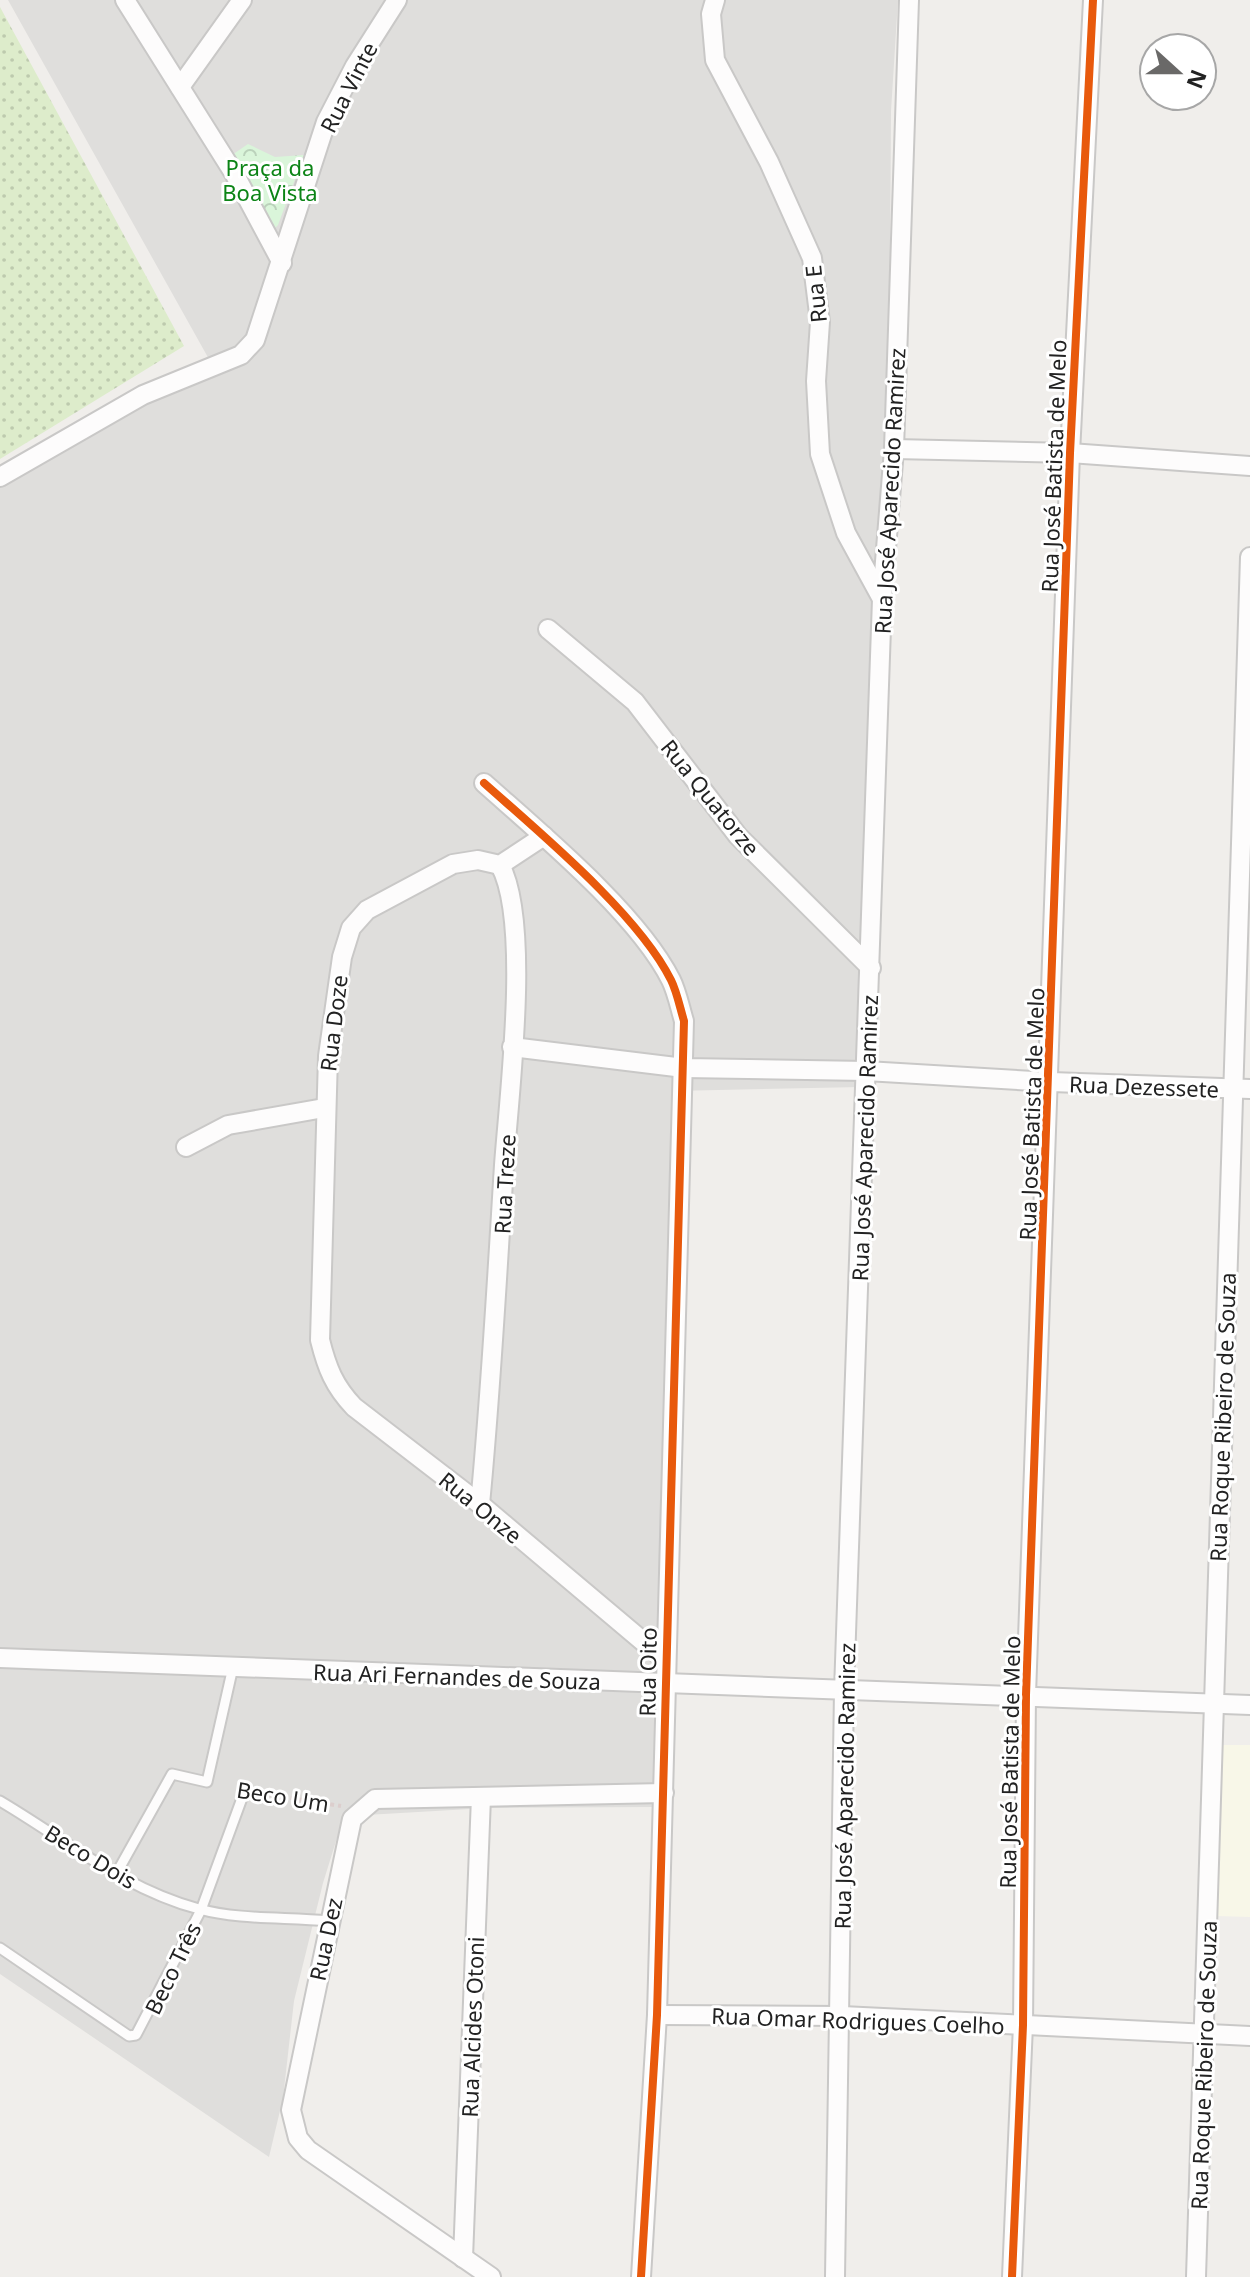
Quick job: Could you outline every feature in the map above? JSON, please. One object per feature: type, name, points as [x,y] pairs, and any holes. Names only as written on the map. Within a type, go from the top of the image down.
[{"type":"street","points":[[125,0],[235,175],[282,263]]},
{"type":"street","points":[[180,87],[242,0]]},
{"type":"street","name":"Rua Vinte","points":[[0,477],[143,395],[241,355],[255,340],[326,122],[355,66],[397,0]]},
{"type":"street","name":"Rua E","points":[[715,0],[711,14],[715,60],[769,162],[812,258],[820,322],[816,381],[820,454],[846,533],[882,599]]},
{"type":"street","name":"Rua José Aparecido Ramirez","points":[[835,2277],[842,2016],[844,1691],[882,599],[894,449],[909,0]]},
{"type":"street","name":"Rua José Batista de Melo","points":[[1012,2277],[1023,2025],[1026,1695],[1051,1082],[1070,453],[1093,0]]},
{"type":"street","points":[[894,449],[1070,453],[1250,466]]},
{"type":"street","name":"Rua Roque Ribeiro de Souza","points":[[1196,2277],[1212,1705],[1242,1089],[1250,557]]},
{"type":"street","name":"Rua Quatorze","points":[[548,629],[635,702],[738,836],[871,968]]},
{"type":"street","points":[[484,783],[544,836],[638,932],[672,981],[684,1021],[684,1068]]},
{"type":"street","points":[[500,865],[544,836]]},
{"type":"street","name":"Rua Doze","points":[[320,1340],[324,1108],[342,957],[351,928],[367,910],[453,864],[478,860],[500,865]]},
{"type":"street","name":"Rua Treze","points":[[480,1504],[497,1326],[516,928],[513,899],[500,865]]},
{"type":"street","name":"Rua Dezessete","points":[[512,1047],[684,1068],[866,1071],[1242,1089]]},
{"type":"street","name":"Rua Oito","points":[[641,2277],[657,2015],[664,1685],[684,1068]]},
{"type":"street","points":[[186,1147],[228,1125],[324,1108]]},
{"type":"street","name":"Rua Onze","points":[[320,1340],[327,1371],[339,1391],[480,1504],[665,1660]]},
{"type":"street","name":"Rua Ari Fernandes de Souza","points":[[0,1658],[1250,1705]]},
{"type":"street","points":[[360,1809],[375,1799],[664,1793]]},
{"type":"street","name":"Rua Alcides Otoni","points":[[463,2258],[481,1797]]},
{"type":"street","name":"Rua Dez","points":[[360,1809],[352,1819],[328,1921],[291,2110],[292,2125],[308,2150],[491,2277]]},
{"type":"street","name":"Rua Omar Rodrigues Coelho","points":[[657,2015],[842,2016],[1204,2031],[1250,2036]]},
{"type":"lane","name":"Beco Um","points":[[115,1876],[172,1774],[207,1782],[233,1667]]},
{"type":"lane","name":"Beco Três","points":[[0,1948],[129,2036],[136,2035],[201,1910],[245,1790]]},
{"type":"lane","name":"Beco Dois","points":[[0,1801],[115,1876],[201,1910],[328,1921]]},
{"type":"shaded area","points":[[8,0],[898,0],[891,111],[889,439],[861,1087],[673,1091],[662,1623],[654,1807],[487,1808],[349,1816],[341,1825],[323,1883],[294,2001],[283,2098],[269,2157],[0,1974],[0,483],[210,361]]},
{"type":"shaded area","points":[[1219,1745],[1250,1745],[1250,1917],[1216,1916]]},
{"type":"green space","points":[[0,7],[184,346],[0,459]]},
{"type":"green space","name":"Praça da Boa Vista","points":[[248,144],[275,157],[304,155],[274,229],[232,155]]},
{"type":"cycle path","points":[[1012,2277],[1023,2025],[1026,1695],[1070,453],[1093,0]]},
{"type":"cycle path","points":[[484,783],[559,850],[636,928],[671,980],[684,1021],[657,2015],[641,2277]]}]
